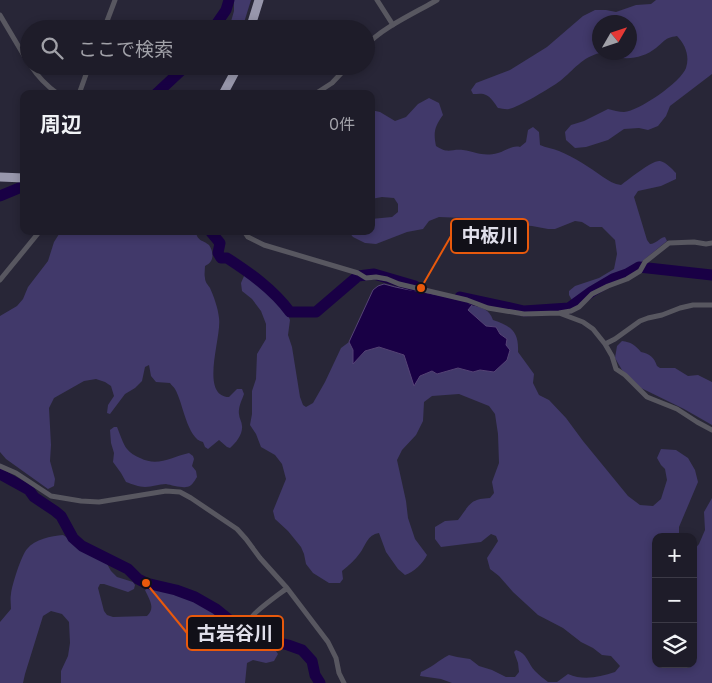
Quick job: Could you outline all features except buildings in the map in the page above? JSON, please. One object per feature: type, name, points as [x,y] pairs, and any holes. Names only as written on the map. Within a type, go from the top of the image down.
[{"type":"highway","points":[[253,20],[259,0]]},
{"type":"highway","points":[[225,90],[233,75]]},
{"type":"highway","points":[[0,177],[20,178]]},
{"type":"street","points":[[107,20],[115,0]]},
{"type":"street","points":[[377,0],[393,25]]},
{"type":"street","points":[[375,38],[437,0]]},
{"type":"street","points":[[0,15],[20,48]]},
{"type":"street","points":[[38,75],[53,90]]},
{"type":"street","points":[[80,90],[86,75]]},
{"type":"street","points":[[321,90],[340,75]]},
{"type":"street","points":[[0,280],[37,235]]},
{"type":"street","points":[[247,235],[264,245],[358,272],[366,278],[376,276],[399,284],[467,300],[488,308],[524,314],[571,311],[579,307],[592,294],[634,275],[645,262],[669,243],[712,243]]},
{"type":"street","points":[[605,344],[640,321],[648,318],[680,308],[712,305]]},
{"type":"street","points":[[559,313],[589,325],[594,329],[612,356],[616,368],[647,397],[677,409],[712,430]]},
{"type":"street","points":[[0,466],[16,473],[51,496],[99,502],[166,491],[180,492],[191,498],[237,529],[287,588],[328,642],[336,658],[344,683]]},
{"type":"street","points":[[249,629],[253,616],[287,588]]},
{"type":"shaded area","points":[[234,0],[251,0],[245,20],[231,20]]},
{"type":"shaded area","points":[[656,0],[712,0],[712,74],[670,106],[666,116],[658,126],[648,130],[639,128],[624,129],[608,140],[586,147],[575,148],[566,140],[565,132],[571,125],[608,109],[624,112],[639,107],[659,95],[683,74],[687,64],[686,50],[677,36],[667,39],[650,52],[637,57],[637,15],[592,15],[592,56],[583,61],[560,81],[513,108],[498,108],[488,96],[473,94],[471,90],[476,83],[510,70],[547,47],[583,16],[595,10],[616,12],[636,5],[651,4]]},
{"type":"shaded area","points":[[429,98],[439,103],[443,115],[436,126],[435,137],[436,146],[443,150],[463,150],[484,154],[498,153],[512,147],[520,147],[526,142],[528,130],[533,127],[539,132],[540,145],[570,156],[616,184],[621,185],[656,162],[664,163],[676,173],[676,179],[661,186],[638,191],[634,197],[647,240],[650,244],[665,237],[667,241],[640,263],[631,266],[573,302],[569,291],[575,286],[599,278],[614,269],[617,254],[615,240],[602,227],[590,227],[582,222],[575,221],[555,229],[548,229],[464,218],[439,217],[429,221],[423,229],[407,232],[376,244],[365,243],[353,237],[351,235],[375,235],[375,219],[392,217],[398,212],[398,204],[394,198],[375,198],[375,111],[395,121],[406,117],[418,104]]},
{"type":"shaded area","points":[[58,235],[196,235],[209,245],[212,257],[211,262],[205,266],[205,276],[218,310],[219,318],[213,377],[215,387],[220,394],[229,397],[237,389],[242,389],[244,394],[239,411],[242,429],[237,441],[230,448],[219,440],[208,449],[205,447],[203,442],[193,434],[189,427],[175,388],[170,383],[156,382],[151,376],[149,365],[145,367],[142,381],[125,394],[110,414],[107,413],[108,405],[114,396],[111,386],[96,379],[84,381],[54,398],[49,408],[50,461],[55,479],[54,486],[48,489],[6,459],[0,452],[0,316],[17,306],[23,299],[28,287],[48,261],[54,242]]},
{"type":"shaded area","points":[[244,276],[248,276],[272,294],[284,306],[290,320],[288,335],[292,347],[300,397],[303,405],[306,407],[313,403],[341,348],[349,342],[353,350],[353,364],[365,351],[379,347],[404,355],[420,376],[432,371],[437,374],[458,368],[473,372],[480,370],[494,372],[506,345],[496,327],[486,326],[467,310],[472,305],[490,313],[493,320],[513,330],[517,339],[518,352],[534,374],[533,383],[539,395],[549,400],[566,418],[628,496],[640,505],[653,506],[661,499],[667,480],[665,469],[657,458],[661,449],[676,450],[688,458],[695,470],[698,482],[679,527],[679,533],[652,533],[652,668],[697,668],[697,546],[705,530],[704,512],[712,498],[712,683],[452,683],[441,679],[420,676],[421,672],[449,655],[470,659],[479,666],[506,677],[515,677],[519,672],[514,652],[516,650],[525,656],[535,671],[548,682],[557,682],[568,674],[592,678],[615,672],[620,666],[611,656],[602,655],[563,628],[538,615],[490,569],[487,558],[498,541],[496,536],[491,534],[481,542],[441,547],[435,539],[435,527],[445,521],[458,520],[474,501],[490,498],[494,493],[492,482],[499,463],[495,414],[489,406],[459,394],[432,396],[424,402],[423,421],[416,435],[402,450],[397,460],[408,518],[415,539],[427,555],[423,561],[415,570],[405,575],[398,569],[386,552],[379,533],[369,538],[358,556],[342,571],[343,579],[340,583],[329,583],[313,573],[306,564],[301,547],[275,519],[273,511],[286,479],[282,464],[275,455],[261,447],[250,425],[257,354],[266,339],[266,324],[261,311],[252,299],[242,291],[241,283]]},
{"type":"shaded area","points":[[384,284],[439,295],[472,305],[468,310],[486,326],[496,327],[500,334],[507,339],[506,345],[510,350],[507,360],[494,372],[480,370],[473,372],[458,368],[437,374],[432,371],[420,376],[414,386],[404,355],[379,347],[365,351],[353,364],[353,350],[349,342],[373,290]]},
{"type":"shaded area","points":[[622,341],[630,343],[641,352],[649,355],[660,368],[675,368],[688,376],[698,375],[712,382],[712,425],[641,388],[622,370],[615,358],[617,346]]},
{"type":"shaded area","points":[[117,427],[128,450],[147,461],[165,460],[189,453],[194,459],[192,466],[196,471],[197,477],[195,481],[189,486],[184,487],[166,484],[143,487],[126,482],[113,462],[114,453],[110,430]]},
{"type":"shaded area","points":[[63,535],[81,549],[106,562],[117,577],[133,582],[135,585],[134,589],[128,592],[100,584],[98,588],[104,611],[107,615],[113,617],[147,616],[150,613],[151,607],[145,590],[148,588],[173,593],[190,598],[214,610],[240,633],[248,646],[269,646],[276,650],[278,654],[274,661],[266,663],[253,660],[247,663],[245,683],[61,683],[61,671],[68,656],[70,643],[69,622],[62,614],[51,611],[43,616],[23,683],[0,683],[0,622],[11,609],[12,590],[22,558],[27,549],[39,540]]},
{"type":"waterway","points":[[219,20],[226,10],[229,0]]},
{"type":"waterway","points":[[160,90],[176,75]]},
{"type":"waterway","points":[[0,196],[20,188]]},
{"type":"waterway","points":[[213,235],[220,243],[218,253],[221,258],[227,258],[261,282],[290,312],[316,312],[358,276],[374,274],[415,286]]},
{"type":"waterway","points":[[460,297],[524,311],[569,308],[613,279],[639,267],[712,275]]},
{"type":"waterway","points":[[0,474],[29,490],[34,497],[61,516],[73,538],[82,546],[128,569],[138,579],[195,597],[216,609],[254,637],[302,650],[312,661],[315,675],[320,683]]},
{"type":"place","name":"中板川","points":[[421,288]]},
{"type":"place","name":"古岩谷川","points":[[146,583]]}]
